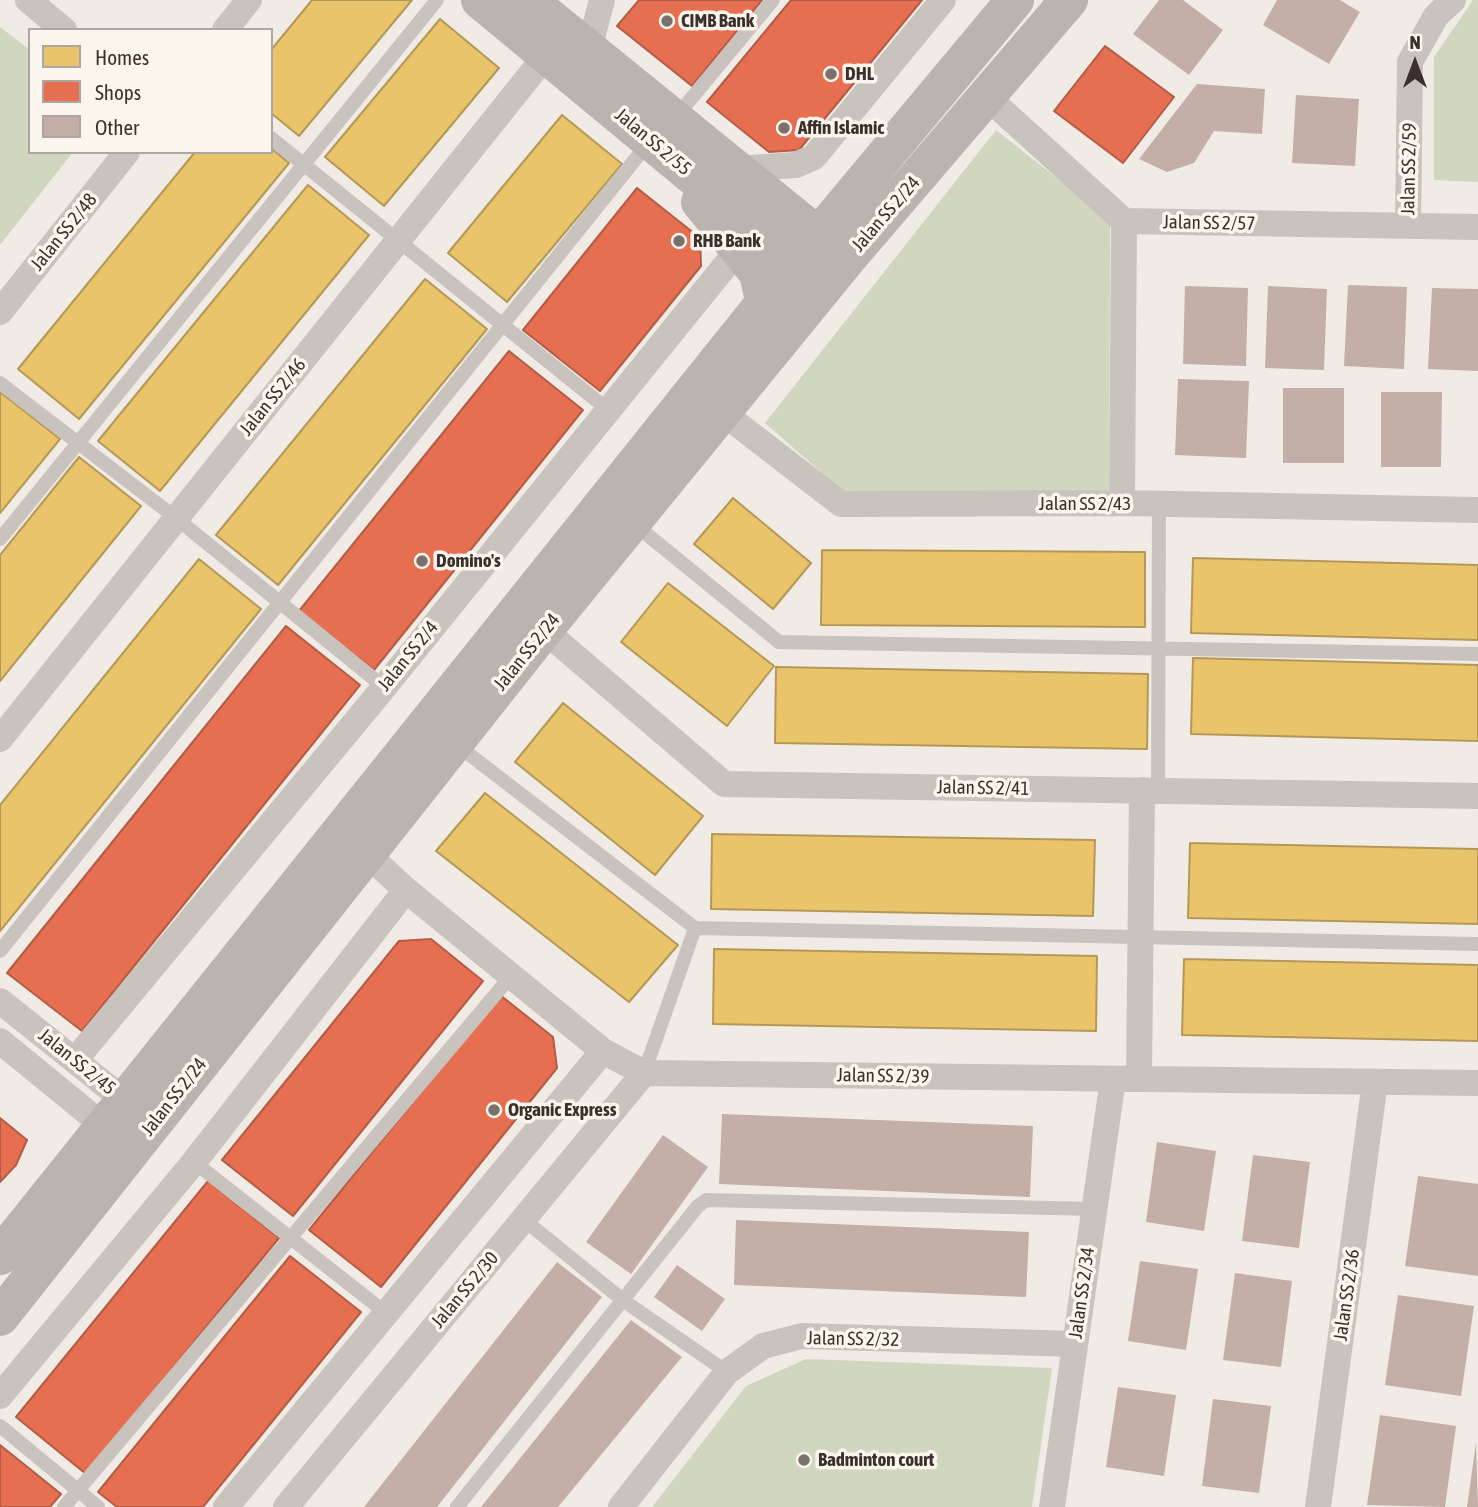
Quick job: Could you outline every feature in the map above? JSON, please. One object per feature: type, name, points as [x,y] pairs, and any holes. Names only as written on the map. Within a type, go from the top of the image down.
[{"type":"main road","name":"Jalan SS 2/55","points":[[480,0],[547,54],[663,130],[742,174],[821,260]]},
{"type":"main road","name":"Jalan SS 2/24","points":[[0,1256],[129,1125],[366,853],[544,630],[723,413],[821,260],[861,183],[1015,0]]},
{"type":"main road","name":"Jalan SS 2/24","points":[[0,1317],[129,1125],[765,305],[821,260],[987,97],[1069,0]]},
{"type":"main road","name":"Jalan SS 2/55","points":[[541,6],[589,50],[663,130],[821,260]]},
{"type":"main road","points":[[663,130],[738,250],[758,273],[765,305]]},
{"type":"main road","points":[[742,174],[790,192],[811,194],[861,183]]},
{"type":"street","points":[[28,0],[62,28]]},
{"type":"street","points":[[227,28],[249,0]]},
{"type":"street","points":[[589,50],[602,0]]},
{"type":"street","points":[[742,174],[796,165],[814,157],[943,0]]},
{"type":"street","name":"Jalan SS 2/59","points":[[1408,226],[1410,62],[1437,16],[1453,0]]},
{"type":"street","name":"Jalan SS 2/46","points":[[0,739],[547,54]]},
{"type":"street","points":[[987,97],[1124,221],[1122,503]]},
{"type":"street","name":"Jalan SS 2/48","points":[[0,312],[125,154]]},
{"type":"street","name":"Jalan SS 2/57","points":[[1124,221],[1478,227]]},
{"type":"street","name":"Jalan SS 2/4","points":[[75,1060],[738,250]]},
{"type":"street","name":"Jalan SS 2/43","points":[[723,413],[841,504],[1122,503],[1478,510]]},
{"type":"street","name":"Jalan SS 2/41","points":[[544,630],[724,784],[1478,796]]},
{"type":"street","points":[[1139,1079],[1141,937],[1150,790]]},
{"type":"street","name":"Jalan SS 2/39","points":[[366,853],[406,890],[603,1051],[644,1073],[1478,1083]]},
{"type":"street","points":[[0,1395],[194,1162],[406,890]]},
{"type":"street","name":"Jalan SS 2/45","points":[[0,1001],[75,1060],[129,1125]]},
{"type":"street","name":"Jalan SS 2/45","points":[[0,1041],[129,1125]]},
{"type":"street","points":[[226,1507],[603,1051]]},
{"type":"street","name":"Jalan SS 2/30","points":[[286,1507],[644,1073]]},
{"type":"street","name":"Jalan SS 2/34","points":[[1052,1507],[1113,1079]]},
{"type":"street","name":"Jalan SS 2/36","points":[[1318,1507],[1376,1082]]},
{"type":"street","name":"Jalan SS 2/32","points":[[621,1507],[727,1372],[762,1346],[802,1336],[1075,1344]]},
{"type":"lane","points":[[0,539],[436,0]]},
{"type":"lane","points":[[0,951],[503,325],[773,0]]},
{"type":"lane","points":[[273,140],[607,409]]},
{"type":"lane","points":[[0,383],[176,518],[383,687]]},
{"type":"lane","points":[[1150,790],[1158,649],[1159,504]]},
{"type":"lane","points":[[633,522],[779,642],[1478,654]]},
{"type":"lane","points":[[454,743],[695,928],[1478,944]]},
{"type":"lane","points":[[644,1073],[695,928]]},
{"type":"lane","points":[[64,1507],[511,976]]},
{"type":"lane","points":[[194,1162],[386,1313]]},
{"type":"lane","points":[[457,1507],[698,1206],[706,1200],[1094,1209]]},
{"type":"lane","points":[[523,1219],[624,1301],[727,1372]]},
{"type":"lane","points":[[0,1426],[98,1507]]},
{"type":"green space","points":[[1473,0],[1478,0],[1478,182],[1434,180],[1434,57]]},
{"type":"green space","points":[[0,27],[28,48],[28,154],[71,154],[0,245]]},
{"type":"green space","points":[[996,130],[1110,220],[1109,492],[846,494],[765,423]]},
{"type":"green space","points":[[806,1359],[1052,1368],[1032,1507],[652,1507],[746,1386]]},
{"type":"building: Homes","points":[[312,0],[412,0],[299,136],[273,115],[273,48]]},
{"type":"building: Homes","points":[[440,19],[499,68],[384,206],[325,157]]},
{"type":"building: Homes","points":[[562,115],[622,164],[507,302],[448,253]]},
{"type":"building: Homes","points":[[273,150],[289,163],[79,419],[18,369],[193,154],[273,154]]},
{"type":"building: Homes","points":[[308,185],[369,235],[160,491],[98,441]]},
{"type":"building: Homes","points":[[425,279],[487,329],[278,585],[216,535]]},
{"type":"building: Homes","points":[[0,392],[60,439],[0,513]]},
{"type":"building: Homes","points":[[79,457],[141,506],[0,681],[0,555]]},
{"type":"building: Homes","points":[[733,498],[811,563],[773,609],[694,544]]},
{"type":"building: Homes","points":[[822,550],[1145,552],[1145,627],[821,625]]},
{"type":"building: Homes","points":[[1193,558],[1478,565],[1478,640],[1191,633]]},
{"type":"building: Homes","points":[[199,559],[261,609],[0,931],[0,805]]},
{"type":"building: Homes","points":[[668,583],[774,666],[727,726],[621,642]]},
{"type":"building: Homes","points":[[1193,658],[1478,665],[1478,741],[1191,734]]},
{"type":"building: Homes","points":[[776,667],[1148,674],[1147,749],[775,743]]},
{"type":"building: Homes","points":[[563,703],[703,816],[655,875],[515,762]]},
{"type":"building: Homes","points":[[485,793],[678,945],[629,1002],[436,851]]},
{"type":"building: Homes","points":[[712,834],[1095,840],[1093,916],[711,909]]},
{"type":"building: Homes","points":[[1190,843],[1478,849],[1478,924],[1188,918]]},
{"type":"building: Homes","points":[[714,949],[1097,956],[1096,1031],[713,1024]]},
{"type":"building: Homes","points":[[1184,959],[1478,965],[1478,1041],[1182,1035]]},
{"type":"building: Shops","points":[[639,0],[762,0],[692,86],[617,26]]},
{"type":"building: Shops","points":[[791,0],[922,0],[799,150],[769,152],[707,102]]},
{"type":"building: Shops","points":[[1105,46],[1174,97],[1123,163],[1054,111]]},
{"type":"building: Shops","points":[[637,188],[700,238],[701,266],[600,391],[523,330]]},
{"type":"building: Shops","points":[[509,351],[583,410],[374,670],[299,611]]},
{"type":"building: Shops","points":[[286,626],[360,685],[82,1031],[7,973]]},
{"type":"building: Shops","points":[[431,939],[483,981],[293,1216],[222,1160],[399,941]]},
{"type":"building: Shops","points":[[500,995],[553,1037],[557,1068],[381,1287],[309,1230]]},
{"type":"building: Shops","points":[[0,1118],[27,1140],[16,1165],[0,1182]]},
{"type":"building: Shops","points":[[208,1181],[279,1238],[86,1474],[16,1417]]},
{"type":"building: Shops","points":[[290,1256],[361,1312],[203,1507],[117,1507],[98,1492]]},
{"type":"building: Shops","points":[[0,1445],[61,1494],[50,1507],[0,1507]]},
{"type":"building: Other","points":[[1159,0],[1183,0],[1223,30],[1189,75],[1133,34]]},
{"type":"building: Other","points":[[1277,0],[1340,0],[1360,12],[1329,64],[1263,25]]},
{"type":"building: Other","points":[[1197,84],[1265,89],[1262,134],[1214,131],[1194,163],[1167,172],[1139,159]]},
{"type":"building: Other","points":[[1296,95],[1359,99],[1355,166],[1292,163]]},
{"type":"building: Other","points":[[1348,285],[1407,287],[1404,369],[1344,366]]},
{"type":"building: Other","points":[[1185,286],[1248,288],[1246,366],[1183,364]]},
{"type":"building: Other","points":[[1268,286],[1327,289],[1324,370],[1265,368]]},
{"type":"building: Other","points":[[1432,288],[1478,289],[1478,371],[1428,369]]},
{"type":"building: Other","points":[[1178,379],[1249,381],[1246,458],[1175,455]]},
{"type":"building: Other","points":[[1283,388],[1344,388],[1344,463],[1283,463]]},
{"type":"building: Other","points":[[1381,392],[1442,392],[1441,467],[1381,467]]},
{"type":"building: Other","points":[[722,1114],[1033,1126],[1030,1197],[719,1184]]},
{"type":"building: Other","points":[[663,1135],[708,1167],[631,1274],[586,1242]]},
{"type":"building: Other","points":[[1157,1142],[1216,1151],[1204,1231],[1146,1222]]},
{"type":"building: Other","points":[[1253,1155],[1310,1162],[1299,1248],[1242,1241]]},
{"type":"building: Other","points":[[1418,1176],[1478,1184],[1478,1276],[1405,1266]]},
{"type":"building: Other","points":[[736,1220],[1029,1232],[1026,1297],[734,1285]]},
{"type":"building: Other","points":[[1140,1261],[1198,1269],[1186,1350],[1128,1341]]},
{"type":"building: Other","points":[[557,1262],[602,1297],[437,1507],[364,1507]]},
{"type":"building: Other","points":[[677,1265],[725,1299],[702,1331],[654,1297]]},
{"type":"building: Other","points":[[1235,1273],[1292,1281],[1281,1367],[1223,1360]]},
{"type":"building: Other","points":[[1398,1295],[1474,1306],[1461,1396],[1385,1385]]},
{"type":"building: Other","points":[[631,1320],[682,1357],[558,1507],[481,1507]]},
{"type":"building: Other","points":[[1118,1387],[1176,1395],[1164,1476],[1106,1467]]},
{"type":"building: Other","points":[[1213,1399],[1271,1406],[1259,1493],[1202,1486]]},
{"type":"building: Other","points":[[1380,1415],[1456,1426],[1445,1507],[1367,1505]]},
{"type":"building: Other","points":[[1476,1443],[1478,1507],[1467,1507]]},
{"type":"place","name":"CIMB Bank","points":[[667,21]]},
{"type":"place","name":"DHL","points":[[831,74]]},
{"type":"place","name":"Affin Islamic","points":[[784,128]]},
{"type":"place","name":"RHB Bank","points":[[679,241]]},
{"type":"place","name":"Domino's","points":[[422,561]]},
{"type":"place","name":"Organic Express","points":[[494,1110]]},
{"type":"place","name":"Badminton court","points":[[804,1460]]}]
